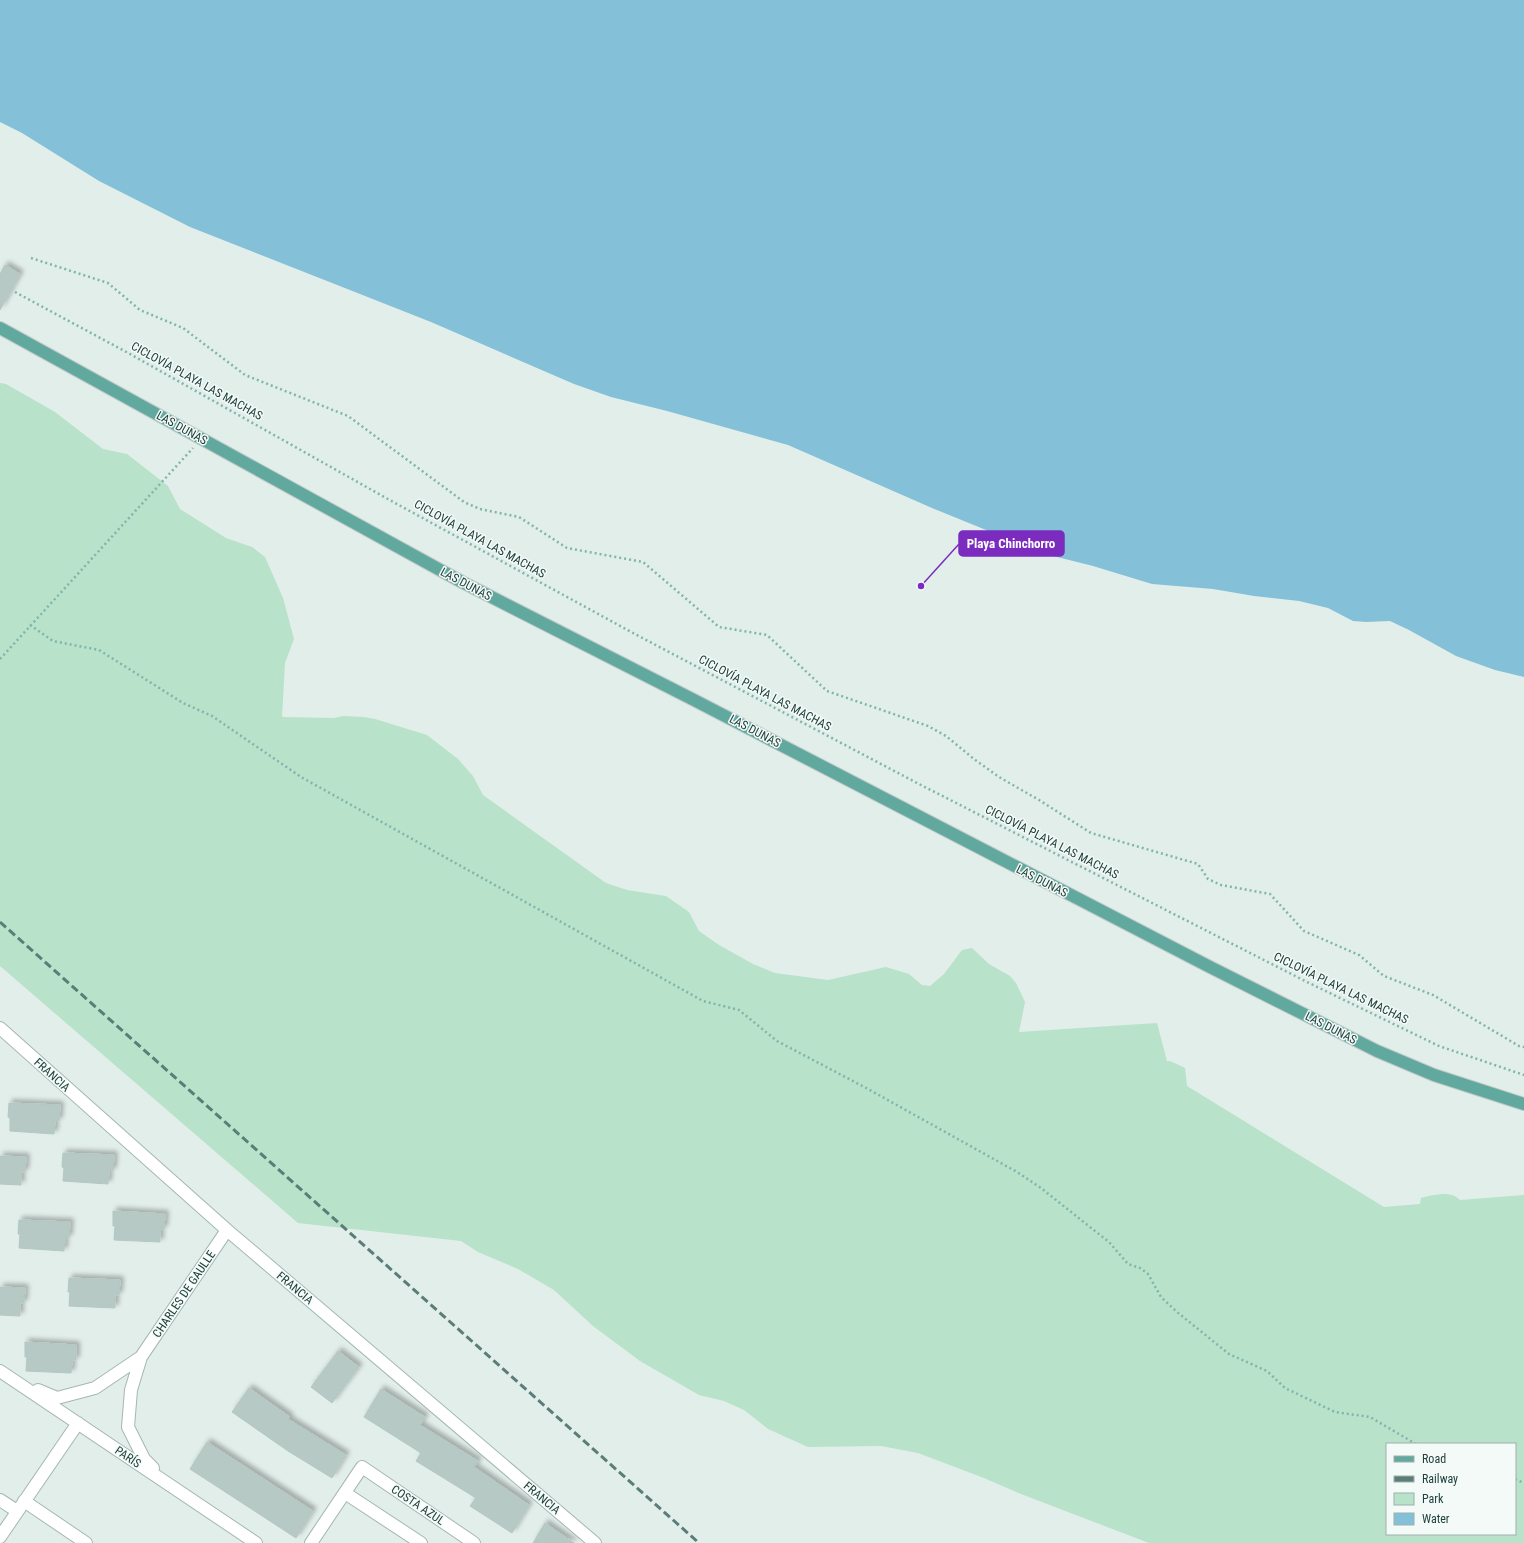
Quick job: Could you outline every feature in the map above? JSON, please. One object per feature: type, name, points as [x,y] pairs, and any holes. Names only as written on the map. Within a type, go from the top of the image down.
[{"type":"main road","name":"LAS DUNAS","points":[[0,328],[462,582],[1376,1051],[1434,1075],[1524,1104]]},
{"type":"street","name":"FRANCIA","points":[[0,1028],[227,1230],[595,1543]]},
{"type":"street","name":"CHARLES DE GAULLE","points":[[178,1490],[144,1459],[128,1427],[130,1390],[141,1357],[227,1230]]},
{"type":"street","name":"CHARLES DE GAULLE","points":[[5,1374],[57,1398],[95,1388],[141,1357]]},
{"type":"street","name":"PARÍS","points":[[5,1374],[256,1543]]},
{"type":"street","points":[[0,1537],[78,1423]]},
{"type":"street","name":"COSTA AZUL","points":[[345,1493],[362,1467],[474,1543]]},
{"type":"street","points":[[311,1543],[345,1493],[421,1543]]},
{"type":"street","points":[[0,1500],[20,1506],[86,1543]]},
{"type":"path","points":[[31,258],[108,283],[140,310],[183,328],[245,375],[348,416],[464,502],[480,509],[519,517],[567,548],[643,562],[719,627],[767,635],[827,691],[928,726],[946,736],[999,777],[1040,800],[1090,833],[1198,864],[1208,879],[1221,885],[1270,894],[1304,931],[1359,955],[1384,976],[1433,995],[1519,1046],[1524,1047]]},
{"type":"path","name":"CICLOVÍA PLAYA LAS MACHAS","points":[[15,292],[130,354],[372,490],[632,633],[924,786],[1307,982],[1432,1043],[1524,1075]]},
{"type":"path","points":[[0,659],[201,439]]},
{"type":"path","points":[[30,625],[53,641],[98,650],[183,703],[212,716],[301,777],[703,1000],[739,1010],[778,1041],[1017,1172],[1041,1188],[1109,1242],[1128,1264],[1140,1268],[1148,1274],[1161,1296],[1177,1312],[1229,1354],[1267,1371],[1284,1388],[1335,1412],[1370,1417],[1414,1443]]},
{"type":"green space","points":[[0,383],[6,384],[55,412],[103,449],[127,454],[168,486],[180,509],[226,538],[252,547],[265,557],[283,598],[294,639],[285,663],[283,717],[364,717],[427,735],[458,759],[473,776],[483,795],[606,883],[627,890],[666,896],[689,912],[699,931],[719,945],[753,964],[775,973],[828,980],[886,967],[909,974],[922,985],[930,986],[944,974],[962,950],[972,948],[989,964],[1010,976],[1016,983],[1025,1002],[1019,1032],[1157,1023],[1167,1061],[1185,1068],[1187,1086],[1384,1207],[1420,1204],[1421,1198],[1442,1194],[1452,1195],[1460,1200],[1524,1195],[1524,1543],[1149,1543],[918,1453],[881,1446],[808,1447],[768,1429],[744,1410],[724,1401],[699,1395],[640,1361],[593,1326],[554,1290],[518,1269],[478,1252],[461,1241],[298,1223],[0,966]]},
{"type":"water","points":[[0,0],[1524,0],[1524,677],[1495,670],[1456,656],[1390,621],[1353,621],[1328,608],[1299,601],[1254,596],[1213,589],[1152,584],[1093,566],[1045,554],[932,508],[788,445],[611,397],[574,384],[431,322],[190,227],[99,181],[22,133],[0,122]]},
{"type":"building","points":[[5,265],[20,274],[0,310],[0,274]]},
{"type":"building","points":[[9,1103],[60,1105],[59,1121],[55,1120],[54,1134],[10,1131],[10,1118],[8,1117]]},
{"type":"building","points":[[63,1153],[114,1155],[113,1171],[109,1170],[108,1184],[63,1181]]},
{"type":"building","points":[[0,1156],[26,1157],[25,1172],[21,1172],[21,1185],[0,1184]]},
{"type":"building","points":[[113,1211],[165,1214],[164,1229],[160,1229],[160,1242],[114,1240],[115,1226],[113,1226]]},
{"type":"building","points":[[19,1220],[70,1222],[69,1238],[65,1237],[64,1251],[19,1248]]},
{"type":"building","points":[[69,1278],[120,1280],[119,1295],[115,1295],[115,1308],[69,1306]]},
{"type":"building","points":[[0,1287],[25,1288],[24,1303],[20,1303],[20,1316],[0,1315]]},
{"type":"building","points":[[25,1342],[76,1345],[76,1360],[72,1360],[71,1373],[26,1371],[27,1357],[25,1357]]},
{"type":"building","points":[[338,1351],[359,1367],[332,1403],[311,1387]]},
{"type":"building","points":[[249,1388],[290,1417],[288,1419],[346,1455],[332,1478],[288,1451],[232,1412]]},
{"type":"building","points":[[381,1389],[425,1417],[420,1425],[478,1461],[474,1467],[529,1505],[512,1533],[470,1506],[476,1498],[416,1461],[421,1453],[364,1417]]},
{"type":"building","points":[[207,1442],[313,1511],[296,1538],[190,1469]]},
{"type":"building","points":[[545,1523],[574,1543],[533,1543]]},
{"type":"railway","points":[[0,922],[699,1543]]},
{"type":"place","name":"Playa Chinchorro","points":[[921,586]]}]
